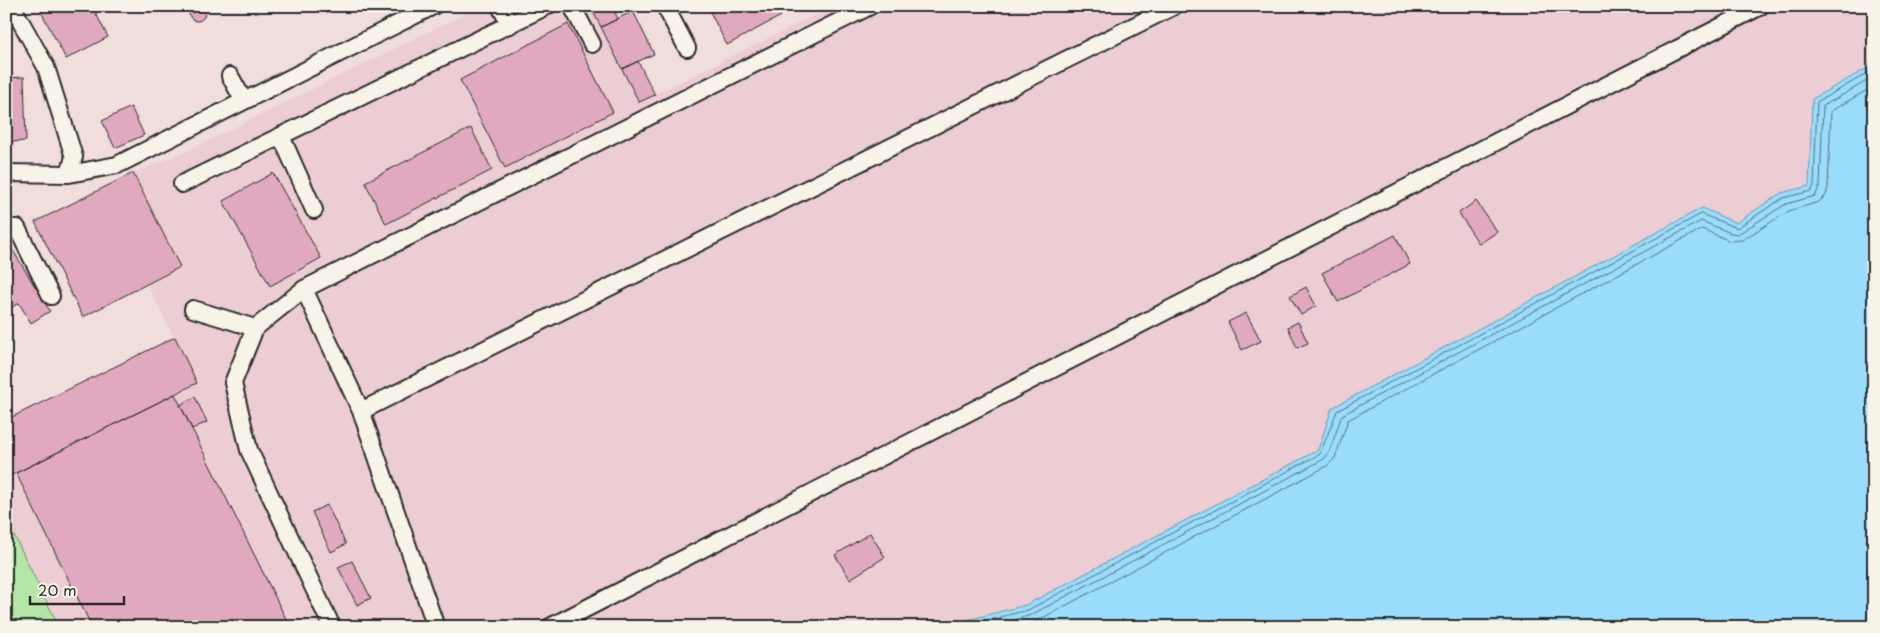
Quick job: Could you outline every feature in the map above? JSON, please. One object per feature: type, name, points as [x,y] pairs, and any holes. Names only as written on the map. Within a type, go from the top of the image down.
[{"type":"lane","points":[[12,6],[46,67],[74,157],[69,174]]},
{"type":"lane","points":[[6,174],[69,174],[117,165],[433,6]]},
{"type":"lane","points":[[500,6],[510,25]]},
{"type":"lane","points":[[182,184],[547,6]]},
{"type":"lane","points":[[572,6],[592,44]]},
{"type":"lane","points":[[666,6],[687,48]]},
{"type":"lane","points":[[332,627],[249,450],[233,383],[256,328],[304,289],[870,6]]},
{"type":"lane","points":[[361,411],[1174,6]]},
{"type":"lane","points":[[550,627],[1761,6]]},
{"type":"lane","points":[[230,76],[244,101]]},
{"type":"lane","points":[[281,136],[314,210]]},
{"type":"lane","points":[[6,228],[17,228],[51,296]]},
{"type":"lane","points":[[304,289],[361,411],[436,627]]},
{"type":"lane","points":[[193,309],[256,328]]},
{"type":"shaded area","points":[[481,6],[590,6],[639,102],[834,6],[1874,6],[1874,57],[1866,69],[1812,99],[1809,186],[1781,193],[1736,223],[1702,208],[1332,408],[1318,450],[1026,605],[940,627],[6,627],[6,420],[174,337],[147,284],[180,267],[133,173],[187,151]]},
{"type":"green space","points":[[6,523],[8,523],[59,627],[11,627],[6,616]]},
{"type":"water","points":[[1874,57],[1874,627],[940,627],[1026,605],[1318,450],[1332,408],[1702,208],[1736,223],[1781,193],[1809,186],[1812,99],[1866,69]]},
{"type":"building","points":[[197,5],[205,13],[197,21],[189,13]]},
{"type":"building","points":[[38,6],[92,6],[108,37],[66,59]]},
{"type":"building","points":[[590,6],[612,6],[618,19],[601,27]]},
{"type":"building","points":[[707,6],[776,6],[781,16],[727,45]]},
{"type":"building","points":[[633,11],[654,54],[622,69],[601,27]]},
{"type":"building","points":[[568,24],[613,112],[505,168],[460,80]]},
{"type":"building","points":[[638,61],[655,95],[639,102],[622,69]]},
{"type":"building","points":[[24,77],[26,141],[6,142],[6,78]]},
{"type":"building","points":[[131,107],[144,135],[115,148],[102,121]]},
{"type":"building","points":[[471,128],[492,170],[386,224],[365,182]]},
{"type":"building","points":[[133,173],[180,267],[83,317],[35,222]]},
{"type":"building","points":[[273,173],[321,258],[270,286],[223,201]]},
{"type":"building","points":[[1476,201],[1497,232],[1479,244],[1459,213]]},
{"type":"building","points":[[1395,235],[1410,264],[1338,302],[1322,273]]},
{"type":"building","points":[[9,244],[50,311],[31,323],[19,303],[6,311],[6,246]]},
{"type":"building","points":[[1306,287],[1316,306],[1301,315],[1290,296]]},
{"type":"building","points":[[1246,313],[1261,341],[1242,350],[1228,322]]},
{"type":"building","points":[[1298,322],[1308,343],[1297,348],[1288,327]]},
{"type":"building","points":[[175,337],[197,383],[6,478],[6,420]]},
{"type":"building","points":[[175,394],[290,627],[92,627],[16,473]]},
{"type":"building","points":[[195,397],[207,422],[192,429],[180,405]]},
{"type":"building","points":[[327,505],[346,544],[331,552],[312,512]]},
{"type":"building","points":[[870,533],[885,557],[850,579],[835,555]]},
{"type":"building","points":[[352,561],[371,598],[357,605],[338,567]]}]
